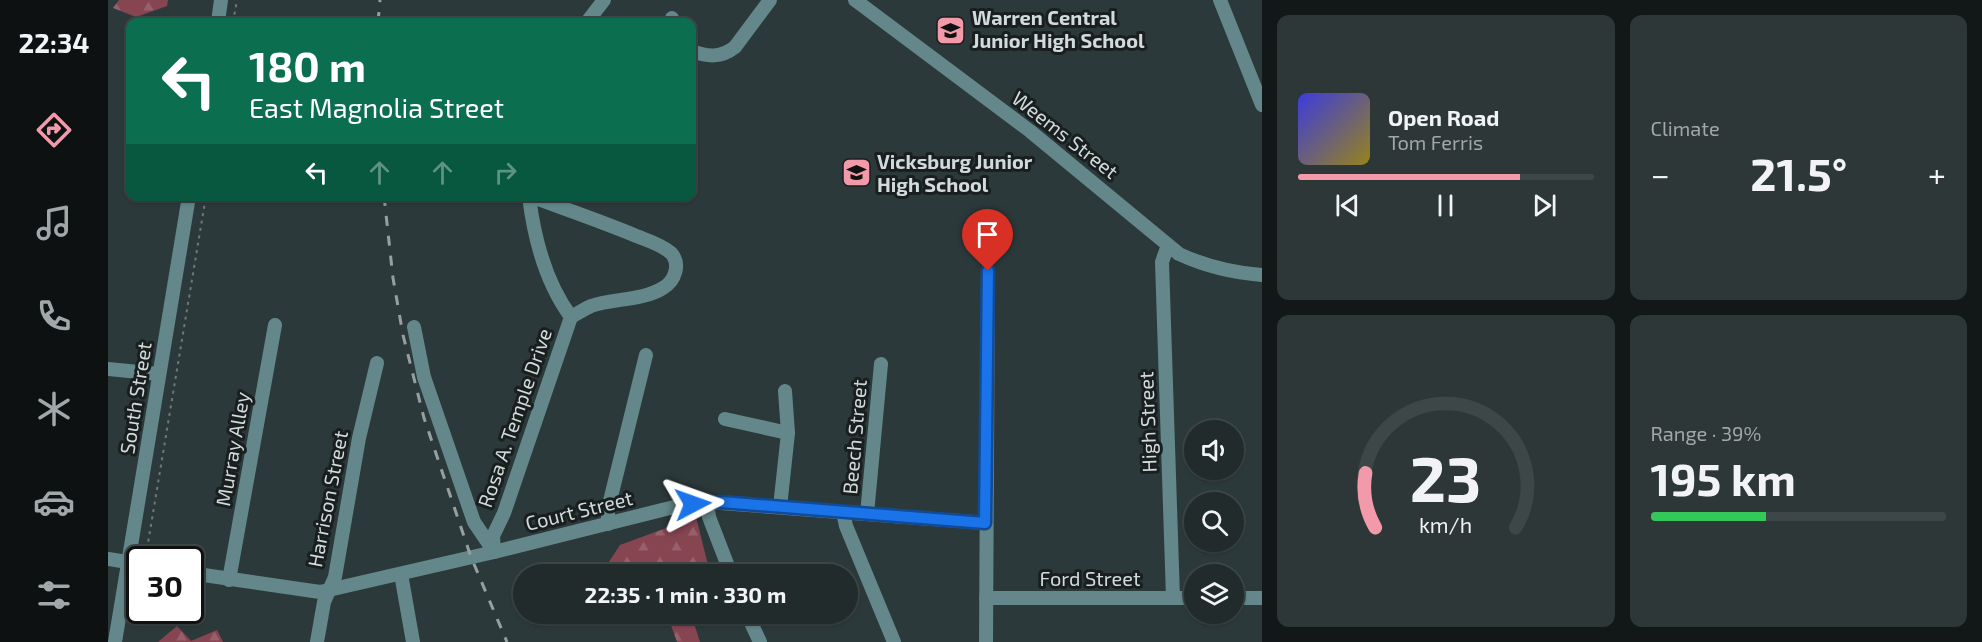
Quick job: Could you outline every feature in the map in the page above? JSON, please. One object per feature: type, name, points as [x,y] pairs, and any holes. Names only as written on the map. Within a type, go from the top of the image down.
[{"type":"street","points":[[219,18],[221,0]]},
{"type":"street","points":[[590,18],[604,0]]},
{"type":"street","points":[[696,52],[712,56],[727,53],[735,47],[770,0]]},
{"type":"street","name":"Weems Street","points":[[855,0],[1030,131],[1179,254],[1222,269],[1262,275]]},
{"type":"street","points":[[1220,0],[1262,105]]},
{"type":"street","name":"South Street","points":[[136,546],[159,374],[188,201]]},
{"type":"street","name":"Rosa A. Temple Drive","points":[[494,552],[493,536],[504,513],[571,317],[562,305],[544,263],[535,235],[530,201]]},
{"type":"street","points":[[543,201],[662,247],[672,254],[676,263],[675,272],[664,287],[654,292],[591,306],[571,317]]},
{"type":"street","name":"High Street","points":[[1168,244],[1162,262],[1173,598]]},
{"type":"street","points":[[986,642],[988,271]]},
{"type":"street","name":"Murray Alley","points":[[229,580],[275,325]]},
{"type":"street","points":[[414,327],[424,377],[474,522],[494,552]]},
{"type":"street","points":[[608,524],[608,509],[646,354]]},
{"type":"street","name":"Harrison Street","points":[[317,642],[324,602],[335,577],[359,438],[377,363]]},
{"type":"street","name":"Beech Street","points":[[867,514],[881,364]]},
{"type":"street","points":[[108,369],[159,374]]},
{"type":"street","points":[[780,507],[788,433],[785,391]]},
{"type":"street","points":[[725,419],[788,433]]},
{"type":"street","points":[[707,502],[709,517],[727,564]]},
{"type":"street","name":"Court Street","points":[[204,576],[320,592],[329,591],[678,506],[707,502],[985,523]]},
{"type":"street","points":[[843,512],[846,526],[894,642]]},
{"type":"street","points":[[108,559],[126,562]]},
{"type":"street","points":[[401,574],[413,642]]},
{"type":"street","name":"South Street","points":[[115,642],[126,596]]},
{"type":"street","name":"Ford Street","points":[[986,598],[1184,598]]},
{"type":"street","points":[[1244,598],[1262,598]]},
{"type":"street","points":[[752,624],[760,642]]},
{"type":"path","points":[[234,18],[237,0]]},
{"type":"path","points":[[148,546],[205,201]]},
{"type":"green space","points":[[119,0],[168,0],[167,6],[136,17],[113,8]]},
{"type":"green space","points":[[696,517],[708,564],[608,564],[620,545]]},
{"type":"green space","points":[[671,624],[694,624],[700,642],[677,642]]},
{"type":"green space","points":[[177,626],[191,641],[217,630],[223,642],[158,642]]},
{"type":"railway","points":[[378,18],[380,0]]},
{"type":"railway","points":[[385,201],[393,278],[403,335],[424,418],[471,557],[507,642]]},
{"type":"place","name":"Warren Central Junior High School","points":[[951,30]]},
{"type":"place","name":"Vicksburg Junior High School","points":[[856,173]]},
{"type":"route","points":[[693,504],[721,502],[985,523],[988,271]]}]
